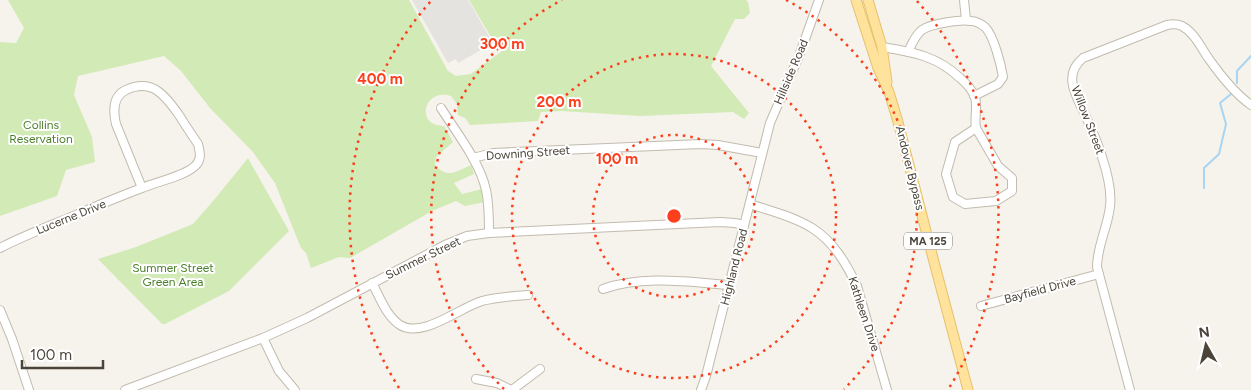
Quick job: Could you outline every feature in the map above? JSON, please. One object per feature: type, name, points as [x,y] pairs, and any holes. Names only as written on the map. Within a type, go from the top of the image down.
[{"type":"main road","name":"Andover Bypass","points":[[856,0],[878,68],[889,92]]},
{"type":"main road","name":"Andover Bypass","points":[[868,0],[882,47],[889,92],[968,390]]},
{"type":"street","name":"Hillside Road","points":[[764,143],[770,123],[799,56],[819,0]]},
{"type":"street","points":[[964,0],[966,20]]},
{"type":"street","points":[[908,52],[913,40],[928,26],[966,20],[977,22],[984,26],[992,38],[1003,77],[998,84],[974,96]]},
{"type":"street","name":"Willow Street","points":[[1130,390],[1097,267],[1109,212],[1110,191],[1106,170],[1097,142],[1074,90],[1072,76],[1074,69],[1083,58],[1158,28],[1175,24],[1182,26],[1192,34],[1230,86],[1251,105]]},
{"type":"street","points":[[882,47],[920,54],[941,62],[962,80],[974,96],[976,128],[998,166],[1012,178],[1012,191],[996,200],[965,204],[953,197],[946,174],[956,142],[976,128]]},
{"type":"street","name":"Lucerne Drive","points":[[0,248],[50,224],[192,169],[198,164],[200,152],[198,144],[192,135],[164,96],[151,87],[143,85],[135,86],[120,93],[116,99],[114,114],[116,124],[142,188]]},
{"type":"street","points":[[440,108],[483,179],[489,207],[489,233]]},
{"type":"street","name":"Highland Road","points":[[701,390],[730,284],[764,143]]},
{"type":"street","name":"Downing Street","points":[[472,158],[493,153],[701,144],[762,153]]},
{"type":"street","name":"Kathleen Drive","points":[[750,204],[792,218],[812,228],[827,240],[842,258],[857,286],[887,390]]},
{"type":"street","name":"Summer Street","points":[[125,390],[263,338],[307,318],[453,241],[472,235],[720,222],[744,225]]},
{"type":"street","name":"Bayfield Drive","points":[[981,306],[1099,274]]},
{"type":"street","points":[[603,289],[617,284],[661,280],[730,284]]},
{"type":"street","points":[[372,283],[392,318],[399,324],[411,329],[433,324],[482,301],[528,295]]},
{"type":"street","points":[[0,310],[29,390]]},
{"type":"street","points":[[263,338],[282,376],[295,390]]},
{"type":"street","points":[[476,379],[498,383],[511,390],[540,368]]},
{"type":"green space","name":"Collins Reservation","points":[[8,0],[409,0],[448,71],[456,76],[471,74],[502,51],[492,39],[469,0],[746,0],[750,13],[744,19],[735,19],[711,66],[749,113],[744,119],[733,112],[640,116],[561,111],[541,112],[538,121],[470,125],[465,118],[458,115],[457,104],[451,96],[437,96],[428,103],[426,114],[432,123],[444,126],[453,142],[436,157],[435,165],[444,172],[452,173],[471,165],[474,174],[454,183],[462,194],[482,189],[485,202],[465,206],[456,201],[432,211],[350,258],[339,257],[311,268],[275,183],[253,152],[210,108],[181,71],[164,56],[78,76],[74,95],[92,137],[95,162],[66,170],[57,196],[0,216],[0,42],[16,43],[24,28]]},
{"type":"green space","name":"Summer Street Green Area","points":[[248,158],[289,231],[229,291],[162,324],[98,259],[136,247],[193,224]]},
{"type":"shaded area","points":[[412,0],[468,0],[493,43],[458,63],[456,59],[448,63]]},
{"type":"waterway","points":[[1237,83],[1237,71],[1251,56]]},
{"type":"waterway","points":[[1204,188],[1204,168],[1219,154],[1226,124],[1220,103],[1231,94]]}]
